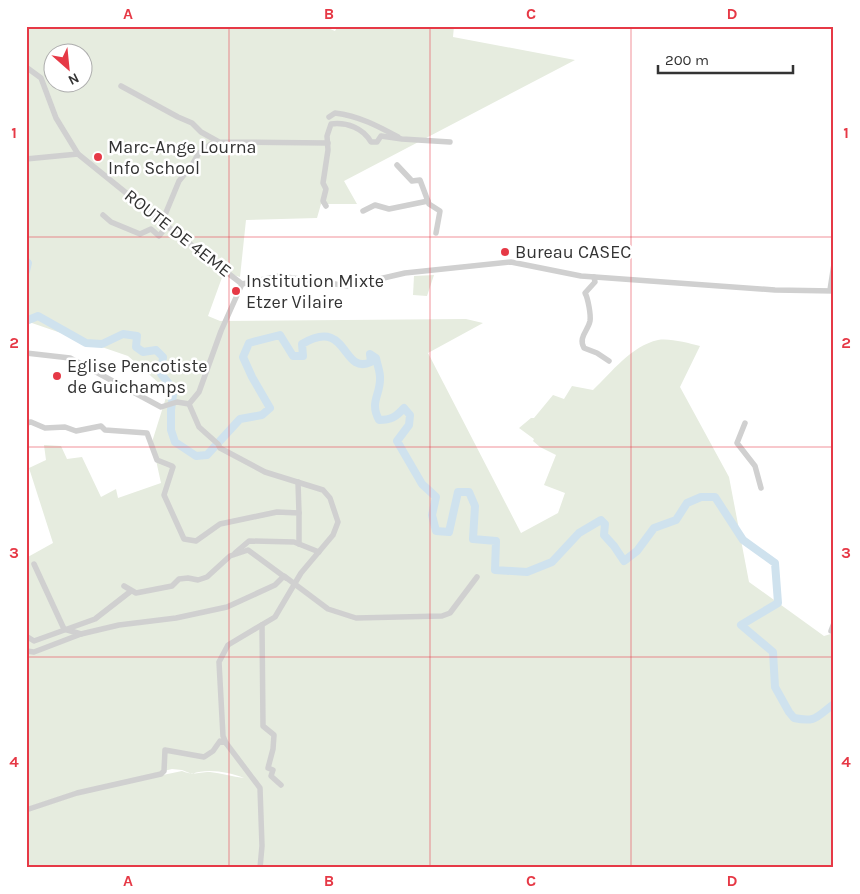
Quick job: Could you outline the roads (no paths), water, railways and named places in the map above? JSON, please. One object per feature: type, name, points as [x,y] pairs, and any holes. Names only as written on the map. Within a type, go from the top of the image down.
[{"type":"street","name":"ROUTE DE 4EME","points":[[26,67],[41,78],[56,118],[78,154],[242,284]]},
{"type":"street","points":[[121,86],[192,123],[201,132],[219,142],[328,143]]},
{"type":"street","points":[[330,117],[335,113],[346,114],[370,122],[402,139]]},
{"type":"street","points":[[326,206],[323,201],[326,189],[323,183],[328,150],[327,136],[331,124],[340,123],[363,131],[371,142],[377,142],[381,136],[450,142]]},
{"type":"street","points":[[103,215],[111,222],[140,234],[151,229],[159,236],[165,224],[179,181],[199,153],[211,144]]},
{"type":"street","points":[[26,159],[78,154]]},
{"type":"street","points":[[397,165],[412,181],[420,180],[429,204],[440,211],[436,233]]},
{"type":"street","points":[[363,211],[375,205],[389,209],[428,201]]},
{"type":"street","points":[[189,404],[199,392],[221,331],[242,284],[279,276],[349,286],[405,273],[511,262],[581,276],[775,290],[832,290],[834,264]]},
{"type":"street","points":[[594,277],[595,282],[585,293],[589,305],[590,322],[582,339],[582,344],[584,348],[597,352],[609,361]]},
{"type":"street","points":[[26,353],[70,358],[161,407],[177,402],[189,404]]},
{"type":"street","points":[[189,404],[199,427],[220,448],[265,472],[323,490],[330,498],[338,522],[333,534],[301,573],[275,617],[228,644],[218,662],[223,736],[226,743],[260,788],[262,846],[260,868]]},
{"type":"street","points":[[26,423],[30,422],[45,428],[65,427],[76,431],[101,426],[105,430],[146,433],[157,460],[172,467],[164,495],[184,539],[196,541],[220,524],[277,512],[299,513]]},
{"type":"street","points":[[745,423],[737,443],[754,466],[761,488]]},
{"type":"street","points":[[298,482],[299,544]]},
{"type":"street","points":[[124,586],[136,593],[172,586],[179,579],[198,580],[207,577],[249,541],[294,542],[319,552]]},
{"type":"street","points":[[232,555],[248,550],[328,609],[356,618],[425,618],[442,616],[450,613],[477,577]]},
{"type":"street","points":[[34,564],[64,629],[81,634]]},
{"type":"street","points":[[26,651],[34,652],[81,634],[119,625],[176,618],[227,607],[275,585],[284,576],[286,578]]},
{"type":"street","points":[[26,636],[34,641],[95,619],[131,591]]},
{"type":"street","points":[[831,631],[834,622]]},
{"type":"street","points":[[262,625],[263,726],[274,736],[268,768],[273,770],[271,776],[281,785]]},
{"type":"street","points":[[26,647],[34,652]]},
{"type":"street","points":[[26,810],[77,792],[161,774],[164,771],[165,750],[204,757],[213,751],[220,741],[226,743]]},
{"type":"waterway","points":[[26,261],[28,263],[26,271]]},
{"type":"waterway","points":[[26,321],[38,316],[86,343],[102,344],[123,334],[137,336],[136,347],[143,352],[156,350],[163,357],[161,374],[170,385],[173,395],[171,430],[175,442],[196,456],[207,455],[240,419],[262,415],[270,408],[243,357],[249,343],[280,335],[293,356],[303,356],[302,344],[317,337],[328,337],[337,341],[354,361],[361,364],[371,362],[370,354],[376,358],[380,375],[375,403],[379,420],[393,417],[404,408],[410,415],[409,425],[397,441],[422,484],[436,497],[432,515],[436,531],[449,532],[458,492],[469,492],[475,506],[473,539],[496,541],[495,570],[527,572],[552,562],[579,533],[601,520],[605,524],[604,535],[624,561],[637,551],[654,528],[676,520],[687,503],[701,497],[715,497],[743,540],[775,563],[778,603],[741,625],[773,652],[775,687],[789,712],[794,718],[808,720],[820,715],[834,704]]},
{"type":"place","name":"Marc-Ange Lourna Info School","points":[[98,157]]},
{"type":"place","name":"Bureau CASEC","points":[[505,252]]},
{"type":"place","name":"Institution Mixte Etzer Vilaire","points":[[236,291]]},
{"type":"place","name":"Eglise Pencotiste de Guichamps","points":[[57,376]]}]
